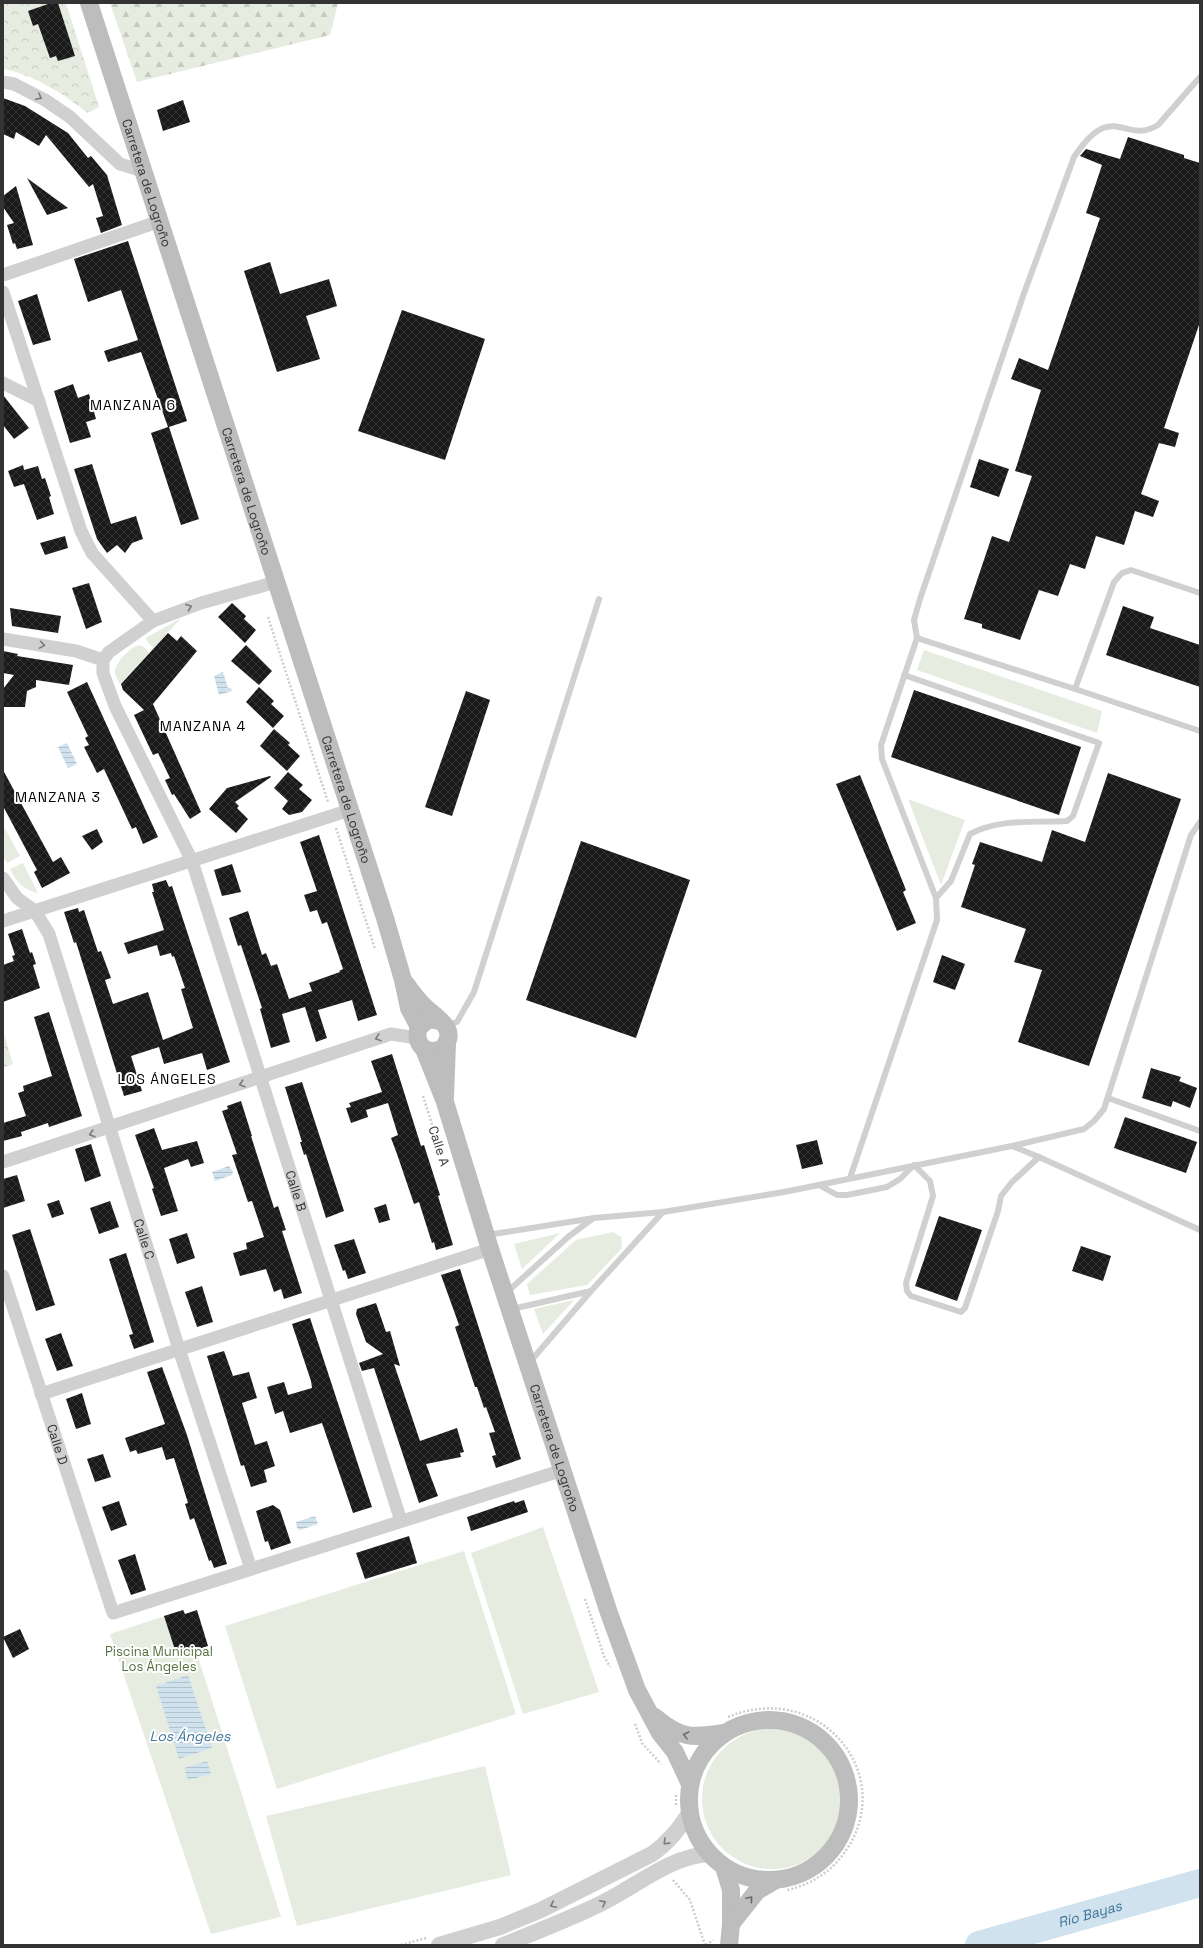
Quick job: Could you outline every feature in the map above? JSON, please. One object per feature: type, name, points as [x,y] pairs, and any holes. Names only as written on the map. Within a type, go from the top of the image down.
[{"type":"main road","name":"Carretera de Logroño","points":[[89,3],[350,810],[403,980],[409,1008],[445,1102],[488,1242],[609,1612],[637,1690],[660,1732],[675,1752],[690,1784]]},
{"type":"main road","name":"Carretera de Logroño","points":[[403,980],[421,1004],[445,1030],[445,1102]]},
{"type":"main road","points":[[429,1019],[445,1030],[438,1051],[431,1051],[420,1038],[429,1019]]},
{"type":"main road","points":[[650,1713],[669,1728],[683,1734],[697,1737],[724,1726],[767,1719],[790,1722],[811,1731],[829,1745],[842,1764],[849,1786],[850,1808],[844,1830],[833,1850],[816,1866],[777,1886],[757,1891],[722,1940]]},
{"type":"main road","points":[[724,1726],[697,1764],[690,1784],[690,1812],[696,1834],[710,1854],[724,1866],[748,1878],[777,1886]]},
{"type":"main road","points":[[724,1866],[731,1890],[732,1924]]},
{"type":"street","points":[[3,82],[14,84],[45,100],[70,117],[120,164],[143,170]]},
{"type":"street","points":[[3,275],[160,221]]},
{"type":"street","points":[[3,292],[81,531],[92,553],[153,621]]},
{"type":"street","points":[[3,383],[39,401]]},
{"type":"street","points":[[3,639],[76,651],[103,660],[110,652],[153,621],[201,603],[276,582]]},
{"type":"street","name":"Calle B","points":[[103,660],[103,673],[115,706],[192,861],[401,1521]]},
{"type":"street","points":[[3,921],[350,810]]},
{"type":"street","points":[[3,878],[17,898],[35,911]]},
{"type":"street","name":"Calle C","points":[[35,911],[49,934],[180,1349],[252,1569]]},
{"type":"street","points":[[3,1162],[111,1128],[391,1034],[420,1038]]},
{"type":"street","points":[[41,1394],[331,1300],[488,1242]]},
{"type":"street","name":"Calle D","points":[[3,1276],[113,1613],[252,1569]]},
{"type":"street","points":[[252,1569],[563,1470]]},
{"type":"street","points":[[438,1945],[500,1927],[541,1910],[652,1854],[665,1845],[677,1832],[690,1812]]},
{"type":"street","points":[[503,1945],[558,1924],[598,1905],[680,1860],[710,1854]]},
{"type":"lane","points":[[850,1178],[936,920],[936,898],[882,759],[881,745],[884,732],[917,638],[914,620],[920,599],[1023,296],[1074,157],[1085,140],[1104,127],[1113,125],[1143,130],[1151,129],[1158,125],[1200,77]]},
{"type":"lane","points":[[1075,689],[1114,582],[1122,573],[1131,570],[1200,593]]},
{"type":"lane","points":[[445,1030],[457,1022],[474,992],[599,599]]},
{"type":"lane","points":[[917,638],[1200,731]]},
{"type":"lane","points":[[904,675],[1099,742],[1073,816],[1067,821],[1010,822],[978,830],[970,834],[951,880],[946,889],[936,898]]},
{"type":"lane","points":[[488,1242],[594,1218],[663,1212],[819,1185],[1012,1146],[1084,1128],[1094,1121],[1104,1109],[1191,835],[1200,822]]},
{"type":"lane","points":[[1108,1098],[1200,1131]]},
{"type":"lane","points":[[1012,1146],[1039,1156],[1200,1230]]},
{"type":"lane","points":[[914,1165],[930,1181],[933,1196],[906,1283],[907,1291],[911,1296],[961,1312],[965,1308],[998,1211],[1001,1196],[1012,1182],[1039,1156]]},
{"type":"lane","points":[[819,1185],[838,1195],[847,1195],[887,1187],[900,1179],[914,1165]]},
{"type":"lane","points":[[528,1364],[590,1291],[663,1212]]},
{"type":"lane","points":[[508,1302],[568,1236],[594,1218]]},
{"type":"lane","points":[[508,1302],[590,1291]]},
{"type":"path","points":[[332,816],[376,950]]},
{"type":"path","name":"Calle A","points":[[421,1088],[440,1147]]},
{"type":"path","points":[[724,1726],[744,1711],[762,1708],[799,1712],[818,1720],[835,1733],[850,1754],[858,1772],[861,1784],[862,1810],[858,1826],[848,1849],[832,1868],[813,1881],[794,1888],[777,1886]]},
{"type":"path","points":[[671,1877],[690,1900],[705,1945],[713,1940],[722,1940]]},
{"type":"green space","points":[[3,3],[66,3],[99,107],[88,113],[48,86],[26,76],[3,69]]},
{"type":"green space","points":[[110,3],[338,3],[330,35],[137,82]]},
{"type":"green space","points":[[181,618],[154,648],[148,643],[146,638]]},
{"type":"green space","points":[[139,645],[144,647],[149,653],[120,684],[115,674],[117,664],[127,652]]},
{"type":"green space","points":[[924,650],[1102,711],[1097,733],[917,670]]},
{"type":"green space","points":[[908,799],[965,820],[941,885]]},
{"type":"green space","points":[[3,825],[20,856],[7,863],[3,856]]},
{"type":"green space","points":[[23,863],[38,893],[33,892],[21,885],[10,869]]},
{"type":"green space","points":[[3,1031],[13,1064],[3,1068]]},
{"type":"green space","points":[[613,1232],[621,1237],[622,1248],[587,1285],[530,1295],[527,1284],[576,1240]]},
{"type":"green space","points":[[560,1233],[522,1269],[514,1244]]},
{"type":"green space","points":[[574,1300],[543,1334],[534,1309]]},
{"type":"green space","points":[[543,1527],[599,1692],[523,1714],[471,1553]]},
{"type":"green space","points":[[464,1551],[516,1714],[277,1789],[225,1626]]},
{"type":"green space","name":"Piscina Municipal Los Ángeles","points":[[183,1610],[281,1917],[211,1934],[110,1634]]},
{"type":"green space","points":[[779,1729],[799,1734],[822,1749],[837,1772],[841,1785],[841,1813],[837,1826],[822,1849],[799,1864],[786,1868],[765,1869],[745,1864],[722,1849],[707,1826],[703,1813],[702,1792],[707,1772],[722,1749],[745,1734],[758,1730]]},
{"type":"green space","points":[[485,1766],[511,1875],[297,1926],[266,1816]]},
{"type":"water","points":[[223,672],[228,688],[231,688],[232,691],[219,695],[214,676]]},
{"type":"water","points":[[67,743],[77,764],[68,768],[58,747]]},
{"type":"water","points":[[229,1166],[233,1172],[232,1175],[215,1181],[212,1172]]},
{"type":"water","points":[[315,1516],[318,1524],[300,1530],[297,1528],[296,1522]]},
{"type":"water","name":"Los Ángeles","points":[[188,1675],[212,1748],[179,1759],[156,1686]]},
{"type":"water","points":[[207,1761],[211,1774],[188,1780],[184,1768]]},
{"type":"building","points":[[51,3],[58,3],[75,56],[58,61],[56,56],[50,58],[38,24],[33,26],[28,11]]},
{"type":"building","points":[[3,98],[25,106],[68,133],[88,158],[91,156],[107,175],[122,225],[101,233],[96,218],[103,216],[93,184],[89,187],[46,135],[39,146],[16,132],[14,139],[3,134]]},
{"type":"building","points":[[183,100],[190,122],[163,131],[157,110]]},
{"type":"building","points":[[1128,137],[1184,155],[1184,158],[1200,163],[1200,322],[1164,428],[1179,433],[1175,447],[1159,443],[1141,494],[1159,501],[1153,517],[1135,511],[1124,545],[1096,536],[1085,569],[1070,564],[1058,596],[1039,590],[1020,640],[982,628],[982,624],[964,619],[992,536],[1009,542],[1032,476],[1015,471],[1041,390],[1011,379],[1019,358],[1048,370],[1100,218],[1086,213],[1102,165],[1080,156],[1086,149],[1120,159]]},
{"type":"building","points":[[27,178],[68,208],[47,215]]},
{"type":"building","points":[[16,186],[33,245],[17,249],[15,243],[13,244],[7,225],[14,223],[3,207],[3,196]]},
{"type":"building","points":[[128,241],[187,421],[169,427],[199,519],[181,525],[151,433],[168,427],[141,352],[108,362],[104,351],[138,340],[121,290],[88,302],[74,259]]},
{"type":"building","points":[[270,262],[280,294],[329,279],[337,306],[306,316],[320,359],[277,372],[244,271]]},
{"type":"building","points":[[37,294],[51,340],[33,345],[18,301]]},
{"type":"building","points":[[402,310],[485,339],[445,460],[358,431]]},
{"type":"building","points":[[73,384],[78,398],[89,394],[96,419],[86,422],[91,437],[70,443],[54,391]]},
{"type":"building","points":[[3,395],[29,428],[14,439],[3,425]]},
{"type":"building","points":[[979,459],[1009,469],[999,497],[970,487]]},
{"type":"building","points":[[92,464],[111,524],[136,516],[143,539],[132,543],[125,553],[117,545],[107,553],[97,539],[74,469]]},
{"type":"building","points":[[23,465],[24,470],[38,466],[42,479],[45,478],[51,496],[49,497],[54,514],[37,520],[24,484],[14,487],[8,471]]},
{"type":"building","points":[[65,536],[68,548],[45,555],[40,543]]},
{"type":"building","points":[[89,583],[102,622],[86,629],[72,588]]},
{"type":"building","points":[[232,603],[246,616],[244,619],[256,630],[245,643],[218,617]]},
{"type":"building","points":[[1123,606],[1154,617],[1150,628],[1200,645],[1200,687],[1106,655]]},
{"type":"building","points":[[10,608],[61,616],[58,633],[12,626]]},
{"type":"building","points":[[168,633],[177,641],[181,636],[197,651],[153,704],[201,812],[190,819],[174,794],[172,795],[165,780],[170,778],[158,753],[153,755],[134,715],[144,710],[123,690],[121,684]]},
{"type":"building","points":[[246,645],[272,671],[259,685],[231,661]]},
{"type":"building","points":[[3,651],[18,654],[17,656],[73,665],[69,685],[36,680],[36,687],[27,691],[25,707],[3,707],[3,689],[14,675],[3,673]]},
{"type":"building","points":[[87,682],[158,837],[143,844],[136,827],[132,829],[104,769],[97,773],[84,747],[89,745],[85,738],[88,736],[67,692]]},
{"type":"building","points":[[259,687],[274,701],[271,704],[284,716],[273,728],[246,702]]},
{"type":"building","points":[[914,690],[1081,747],[1059,815],[891,757]]},
{"type":"building","points":[[466,691],[490,700],[452,816],[425,807]]},
{"type":"building","points":[[274,729],[290,743],[288,745],[300,756],[287,771],[260,746]]},
{"type":"building","points":[[3,770],[53,862],[61,857],[70,873],[42,888],[34,872],[37,870],[3,806]]},
{"type":"building","points":[[288,772],[303,785],[299,789],[312,800],[302,812],[289,815],[282,809],[288,801],[274,788]]},
{"type":"building","points":[[1108,773],[1181,799],[1089,1066],[1018,1042],[1042,970],[1014,962],[1026,929],[961,907],[975,865],[972,864],[980,842],[1042,862],[1052,830],[1085,842]]},
{"type":"building","points":[[860,775],[906,890],[903,892],[916,923],[897,931],[836,784]]},
{"type":"building","points":[[270,776],[271,777],[235,802],[239,806],[237,808],[248,819],[236,833],[209,809],[227,788]]},
{"type":"building","points":[[97,829],[103,842],[92,850],[82,836]]},
{"type":"building","points":[[319,835],[377,1015],[358,1021],[352,1000],[318,1010],[327,1038],[316,1042],[305,1007],[282,1014],[290,1042],[271,1048],[260,1009],[262,1008],[241,945],[238,946],[229,918],[248,911],[262,955],[266,953],[271,966],[277,964],[289,999],[312,991],[309,983],[340,972],[339,971],[343,969],[327,922],[322,924],[317,910],[310,912],[304,895],[317,891],[300,842]]},
{"type":"building","points":[[581,841],[690,880],[636,1038],[526,1000]]},
{"type":"building","points":[[232,864],[241,892],[222,896],[214,870]]},
{"type":"building","points":[[166,880],[169,887],[172,886],[230,1062],[207,1070],[202,1053],[164,1064],[159,1047],[131,1056],[142,1091],[124,1096],[76,942],[74,943],[64,912],[78,908],[79,912],[84,910],[98,952],[101,951],[111,978],[105,980],[113,1004],[148,992],[163,1040],[193,1028],[181,989],[185,988],[174,956],[172,957],[171,953],[160,956],[157,945],[128,954],[124,943],[164,930],[152,892],[154,892],[152,884]]},
{"type":"building","points":[[22,929],[30,953],[32,952],[36,964],[33,965],[40,988],[3,1002],[3,965],[14,961],[12,956],[15,955],[8,934]]},
{"type":"building","points":[[942,955],[965,964],[955,990],[933,982]]},
{"type":"building","points":[[49,1012],[82,1116],[49,1127],[48,1123],[21,1132],[22,1136],[3,1141],[3,1123],[26,1116],[18,1093],[24,1091],[23,1086],[52,1076],[34,1017]]},
{"type":"building","points":[[392,1054],[421,1146],[424,1145],[440,1195],[438,1196],[453,1245],[436,1250],[434,1242],[432,1243],[419,1202],[414,1204],[391,1138],[398,1135],[388,1103],[366,1110],[368,1117],[351,1123],[346,1108],[351,1107],[349,1103],[382,1092],[371,1061]]},
{"type":"building","points":[[1151,1068],[1181,1077],[1179,1081],[1197,1088],[1190,1108],[1173,1101],[1171,1107],[1142,1098]]},
{"type":"building","points":[[302,1082],[344,1211],[326,1218],[306,1154],[304,1155],[300,1142],[302,1142],[285,1087]]},
{"type":"building","points":[[241,1101],[274,1208],[278,1206],[286,1230],[282,1231],[302,1293],[284,1299],[281,1289],[274,1292],[266,1269],[240,1276],[233,1253],[247,1249],[246,1243],[264,1237],[252,1201],[248,1202],[232,1155],[237,1154],[222,1111],[228,1109],[227,1106]]},
{"type":"building","points":[[1125,1117],[1197,1142],[1186,1173],[1114,1148]]},
{"type":"building","points":[[154,1128],[162,1150],[197,1141],[204,1163],[191,1167],[188,1159],[164,1168],[178,1211],[161,1216],[152,1189],[154,1188],[135,1135]]},
{"type":"building","points":[[817,1140],[823,1164],[802,1169],[796,1145]]},
{"type":"building","points":[[91,1144],[101,1176],[85,1182],[75,1149]]},
{"type":"building","points":[[17,1175],[25,1201],[3,1208],[3,1179]]},
{"type":"building","points":[[59,1200],[64,1214],[52,1218],[47,1204]]},
{"type":"building","points":[[110,1201],[119,1227],[99,1234],[90,1208]]},
{"type":"building","points":[[386,1204],[390,1220],[379,1223],[374,1208]]},
{"type":"building","points":[[939,1216],[982,1230],[957,1301],[915,1286]]},
{"type":"building","points":[[30,1229],[55,1305],[36,1311],[12,1235]]},
{"type":"building","points":[[187,1233],[195,1258],[177,1264],[169,1239]]},
{"type":"building","points":[[354,1239],[366,1273],[348,1279],[345,1270],[343,1271],[334,1245]]},
{"type":"building","points":[[1081,1246],[1111,1256],[1103,1281],[1072,1271]]},
{"type":"building","points":[[126,1253],[154,1342],[134,1349],[129,1335],[133,1334],[109,1259]]},
{"type":"building","points":[[460,1269],[521,1459],[496,1468],[492,1456],[496,1455],[489,1433],[495,1432],[486,1407],[484,1408],[477,1387],[475,1387],[455,1327],[459,1325],[441,1275]]},
{"type":"building","points":[[202,1286],[213,1322],[197,1327],[185,1292]]},
{"type":"building","points":[[376,1303],[386,1332],[390,1331],[400,1366],[394,1364],[420,1441],[457,1428],[464,1452],[460,1453],[461,1457],[426,1464],[438,1496],[419,1503],[374,1368],[362,1371],[359,1363],[383,1354],[366,1342],[356,1314],[357,1309]]},
{"type":"building","points":[[310,1318],[372,1507],[353,1513],[322,1423],[290,1433],[283,1411],[275,1414],[267,1387],[284,1382],[288,1395],[312,1388],[292,1324]]},
{"type":"building","points":[[61,1333],[73,1366],[57,1371],[45,1339]]},
{"type":"building","points":[[224,1351],[233,1376],[249,1372],[257,1398],[242,1403],[255,1445],[267,1441],[275,1466],[264,1470],[267,1482],[251,1487],[244,1465],[241,1466],[207,1356]]},
{"type":"building","points":[[162,1367],[187,1435],[227,1564],[214,1568],[211,1560],[209,1561],[194,1518],[190,1520],[185,1504],[188,1503],[174,1458],[166,1460],[162,1447],[138,1454],[136,1450],[130,1452],[125,1438],[165,1424],[147,1372]]},
{"type":"building","points":[[82,1393],[91,1424],[76,1429],[66,1399]]},
{"type":"building","points":[[103,1454],[111,1477],[95,1482],[87,1459]]},
{"type":"building","points":[[524,1500],[528,1512],[471,1531],[467,1517],[514,1501],[515,1503]]},
{"type":"building","points":[[119,1501],[127,1525],[111,1531],[102,1507]]},
{"type":"building","points":[[273,1505],[280,1510],[291,1543],[271,1550],[268,1541],[265,1542],[256,1511]]},
{"type":"building","points":[[409,1536],[417,1563],[365,1579],[356,1553]]},
{"type":"building","points":[[135,1554],[146,1590],[131,1595],[118,1560]]},
{"type":"building","points":[[183,1610],[185,1614],[197,1610],[208,1646],[177,1656],[164,1616]]},
{"type":"building","points":[[20,1629],[29,1649],[13,1658],[3,1637]]},
{"type":"waterway","name":"Río Bayas","points":[[979,1945],[1200,1883]]},
{"type":"district","name":"MANZANA 6","points":[[133,405]]},
{"type":"district","name":"MANZANA 4","points":[[203,726]]},
{"type":"district","name":"MANZANA 3","points":[[58,797]]},
{"type":"district","name":"LOS ÁNGELES","points":[[167,1079]]}]
